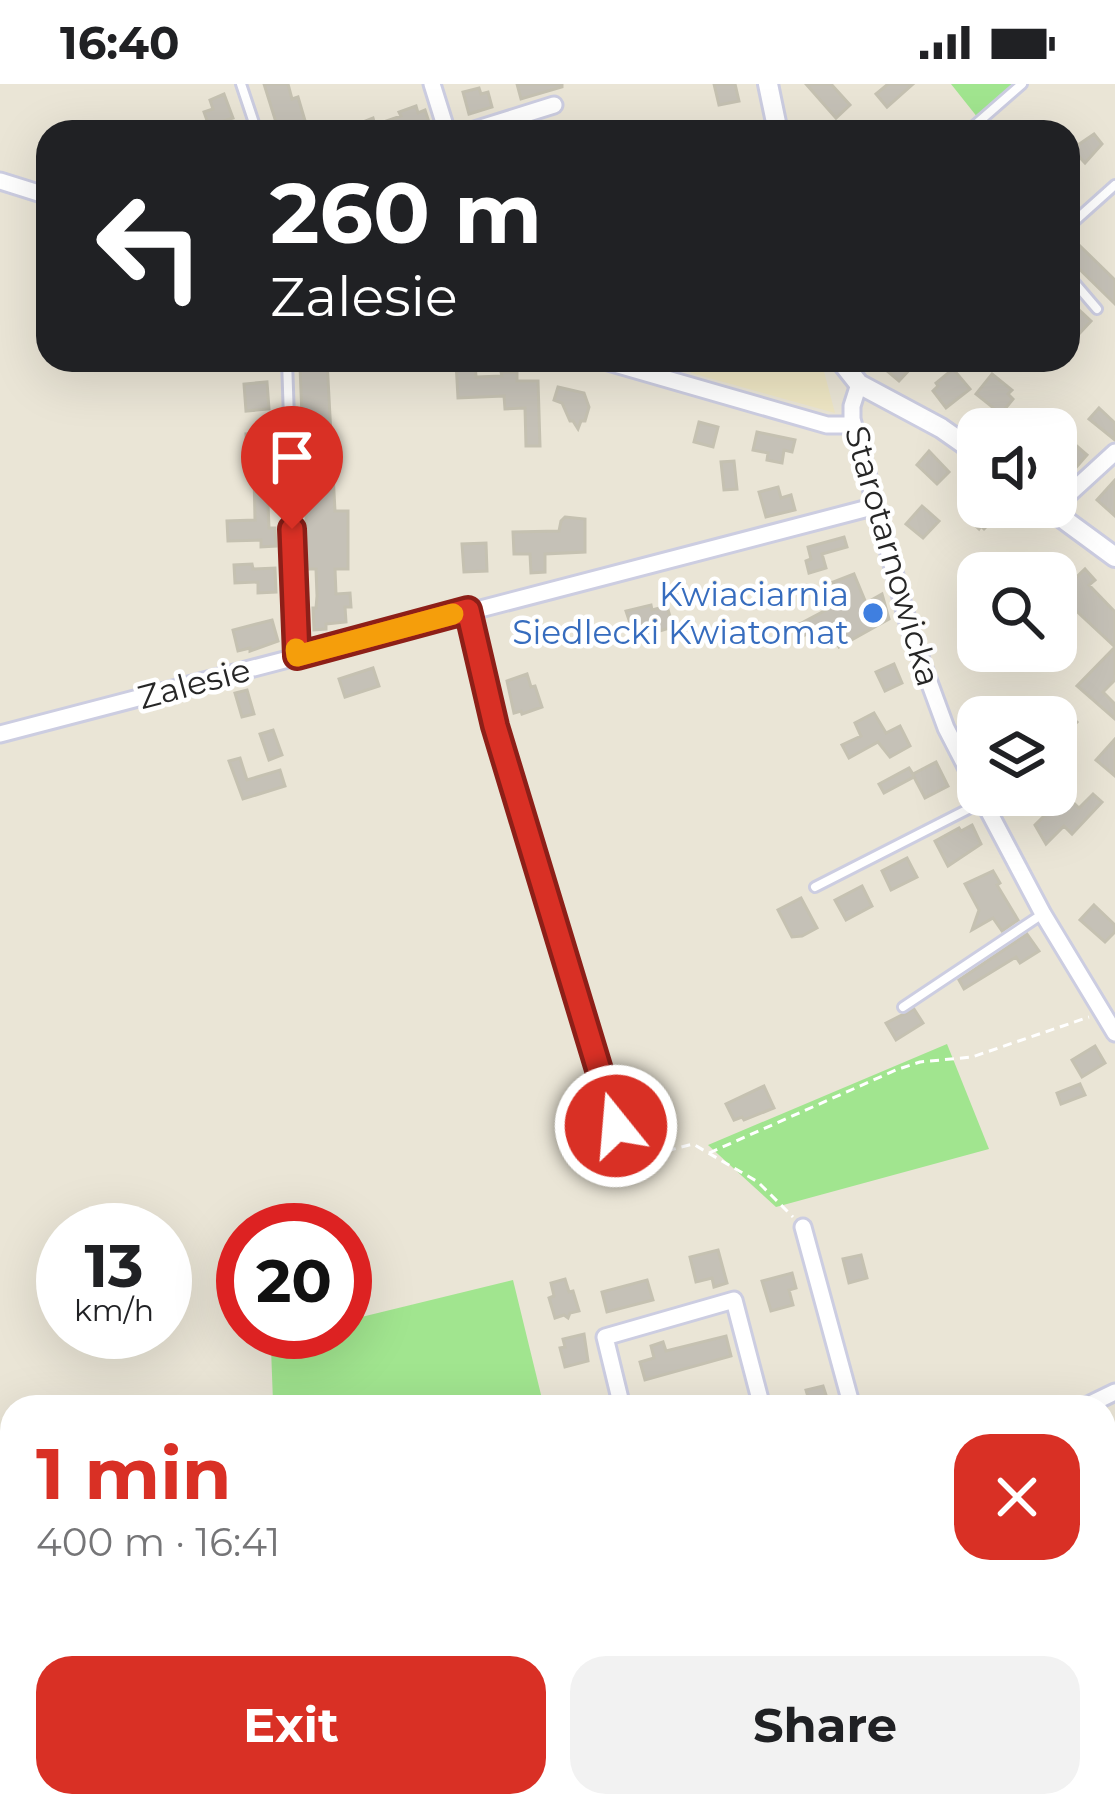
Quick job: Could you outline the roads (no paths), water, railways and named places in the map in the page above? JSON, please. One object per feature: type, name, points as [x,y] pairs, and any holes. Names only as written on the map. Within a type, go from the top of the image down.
[{"type":"street","points":[[432,84],[443,120]]},
{"type":"street","points":[[768,84],[776,120]]},
{"type":"street","points":[[506,120],[554,105]]},
{"type":"street","points":[[0,182],[36,192]]},
{"type":"street","points":[[643,372],[827,425],[853,424]]},
{"type":"street","points":[[850,372],[859,384],[957,439]]},
{"type":"street","name":"Starotarnowicka","points":[[859,384],[852,406],[853,424],[910,630],[957,749]]},
{"type":"street","points":[[1077,486],[1115,452]]},
{"type":"street","name":"Zalesie","points":[[0,734],[875,506]]},
{"type":"street","points":[[1077,527],[1115,557]]},
{"type":"street","name":"Starotarnowicka","points":[[992,816],[1043,914],[1115,1033]]},
{"type":"street","points":[[803,1227],[849,1395]]},
{"type":"street","points":[[619,1395],[605,1337],[734,1300],[759,1395]]},
{"type":"lane","points":[[241,84],[253,120]]},
{"type":"lane","points":[[982,120],[1022,84]]},
{"type":"lane","points":[[1080,216],[1115,185]]},
{"type":"lane","points":[[1080,289],[1097,309]]},
{"type":"lane","points":[[287,372],[297,656]]},
{"type":"lane","points":[[468,610],[495,726],[616,1126]]},
{"type":"lane","points":[[815,887],[957,809]]},
{"type":"lane","points":[[903,1007],[1043,914]]},
{"type":"place","name":"Kwiaciarnia Siedlecki Kwiatomat","points":[[873,613]]}]
